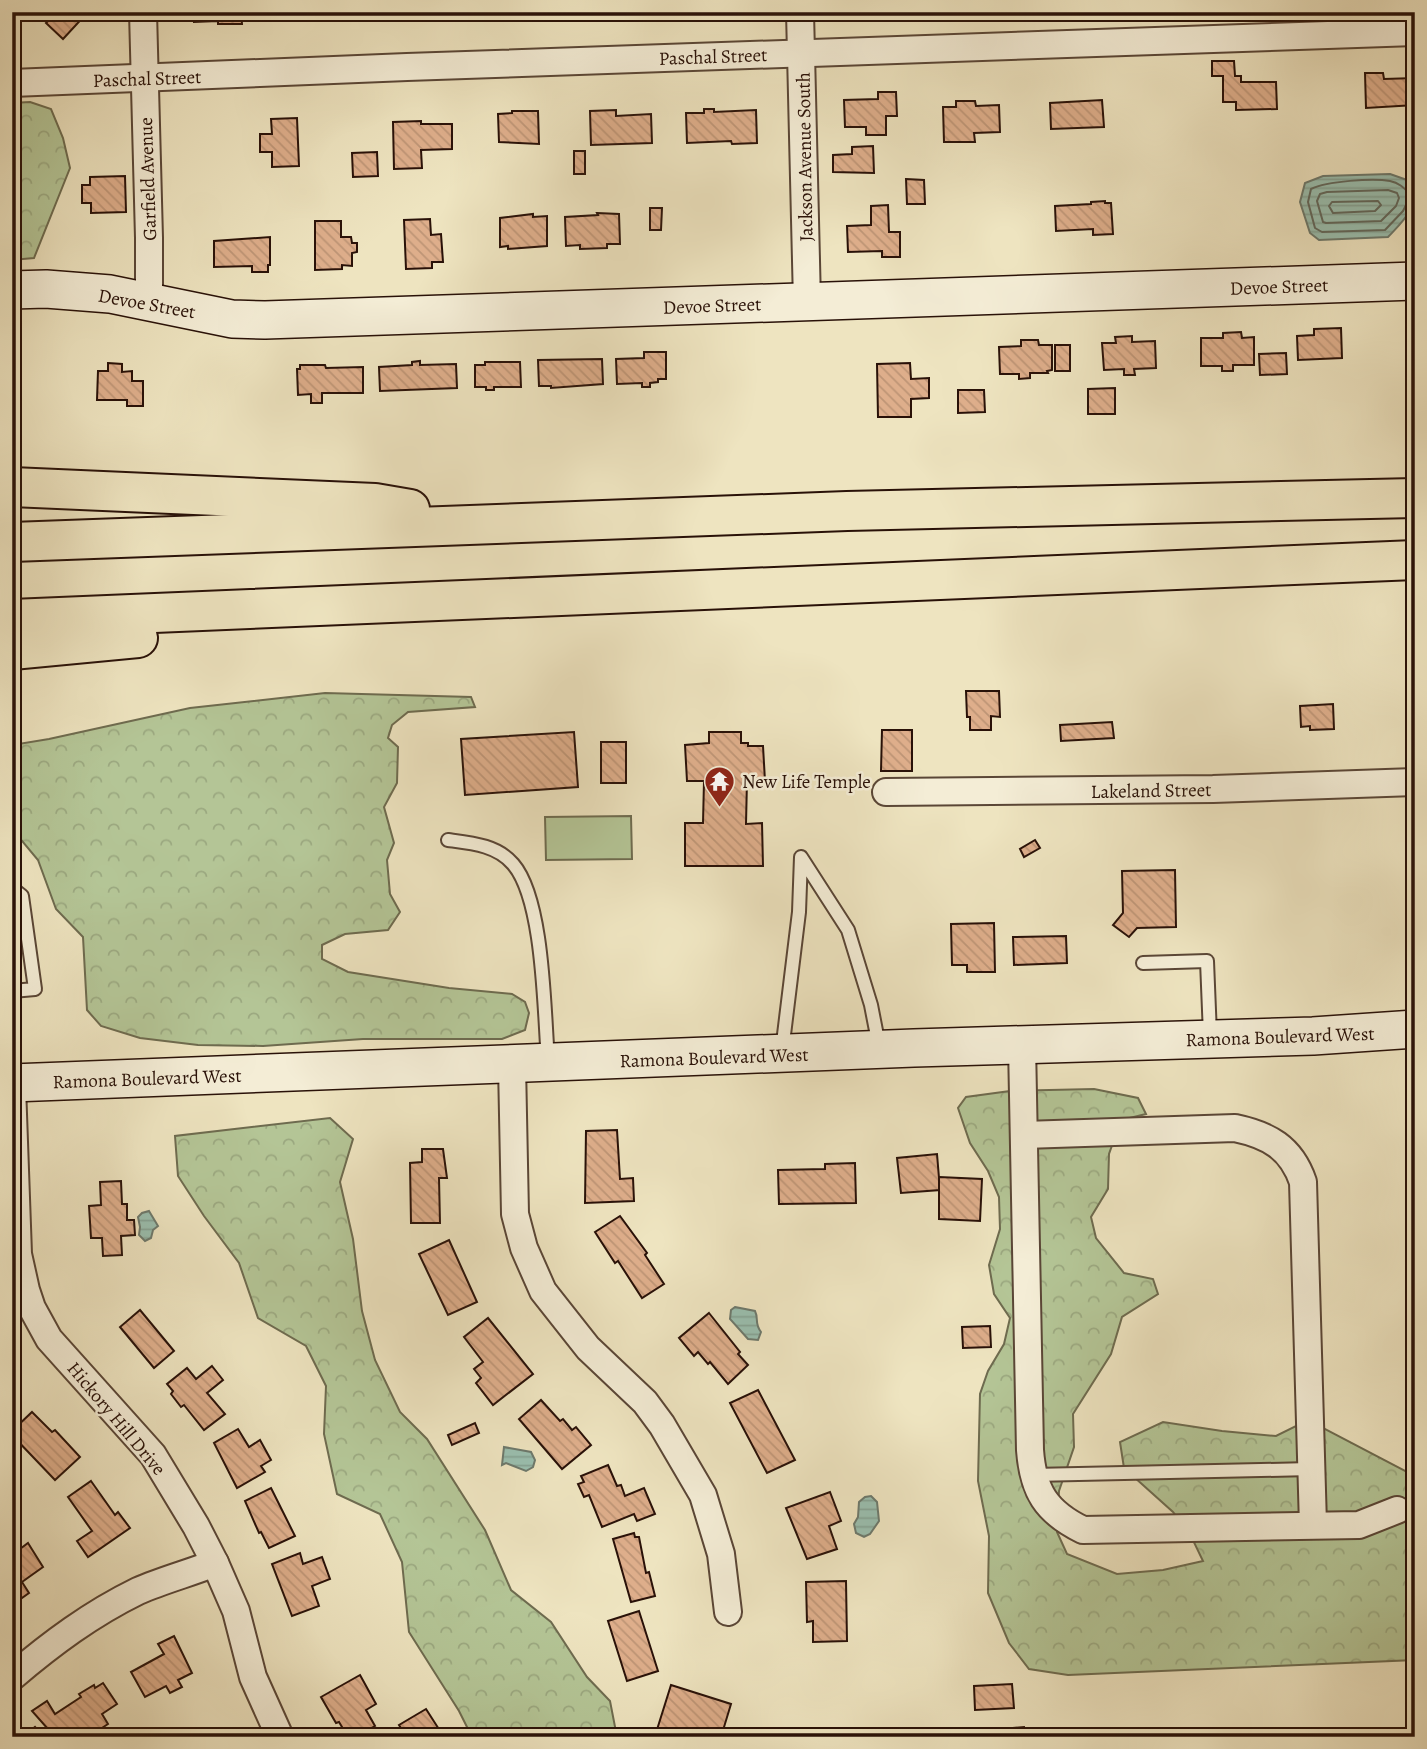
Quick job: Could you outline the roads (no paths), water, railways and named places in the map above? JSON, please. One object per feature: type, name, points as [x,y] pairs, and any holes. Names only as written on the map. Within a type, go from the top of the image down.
[{"type":"highway","points":[[12,487],[376,503],[505,524]]},
{"type":"highway","points":[[12,542],[847,511],[1407,499]]},
{"type":"highway","points":[[12,619],[1407,561]]},
{"type":"highway","points":[[12,650],[478,601]]},
{"type":"street","name":"Garfield Avenue","points":[[143,12],[149,303]]},
{"type":"street","name":"Jackson Avenue South","points":[[800,12],[807,302]]},
{"type":"street","name":"Paschal Street","points":[[12,83],[1415,32]]},
{"type":"street","name":"Devoe Street","points":[[12,290],[46,289],[110,294],[233,319],[265,320],[1415,281]]},
{"type":"street","name":"Lakeland Street","points":[[886,792],[1213,789],[1415,782]]},
{"type":"street","name":"Ramona Boulevard West","points":[[12,1085],[1415,1029]]},
{"type":"street","points":[[1022,1045],[1030,1450],[1032,1475],[1046,1502],[1063,1520],[1083,1530],[1359,1524],[1397,1510]]},
{"type":"street","points":[[512,1065],[515,1214],[528,1257],[543,1291],[588,1348],[651,1409],[703,1495],[721,1554],[728,1612]]},
{"type":"street","name":"Hickory Hill Drive","points":[[12,1085],[18,1254],[32,1308],[49,1339],[153,1455],[175,1490],[215,1563],[236,1611],[253,1677],[280,1737]]},
{"type":"street","points":[[1024,1135],[1235,1128],[1275,1141],[1291,1158],[1303,1182],[1313,1525]]},
{"type":"street","points":[[12,1677],[58,1638],[104,1609],[140,1591],[215,1563]]},
{"type":"lane","points":[[448,840],[484,845],[494,851],[512,863],[527,889],[538,942],[549,1064]]},
{"type":"lane","points":[[781,1054],[799,912],[801,857],[848,930],[871,1005],[880,1050]]},
{"type":"lane","points":[[12,888],[22,896],[35,989],[12,991]]},
{"type":"lane","points":[[1143,962],[1207,961],[1210,1039]]},
{"type":"lane","points":[[1032,1475],[1311,1469]]},
{"type":"water","points":[[1390,174],[1410,181],[1412,199],[1409,212],[1388,237],[1319,240],[1310,233],[1300,202],[1305,183],[1323,176]]},
{"type":"water","points":[[149,1211],[158,1226],[153,1230],[151,1238],[145,1241],[139,1235],[138,1217]]},
{"type":"water","points":[[735,1307],[755,1311],[761,1332],[758,1340],[748,1339],[730,1319],[731,1310]]},
{"type":"water","points":[[504,1447],[531,1452],[535,1460],[533,1467],[526,1471],[506,1463],[502,1465]]},
{"type":"water","points":[[871,1496],[877,1502],[879,1521],[870,1534],[864,1537],[856,1533],[854,1524],[858,1517],[859,1502]]},
{"type":"place","name":"New Life Temple","points":[[719,808]]}]
